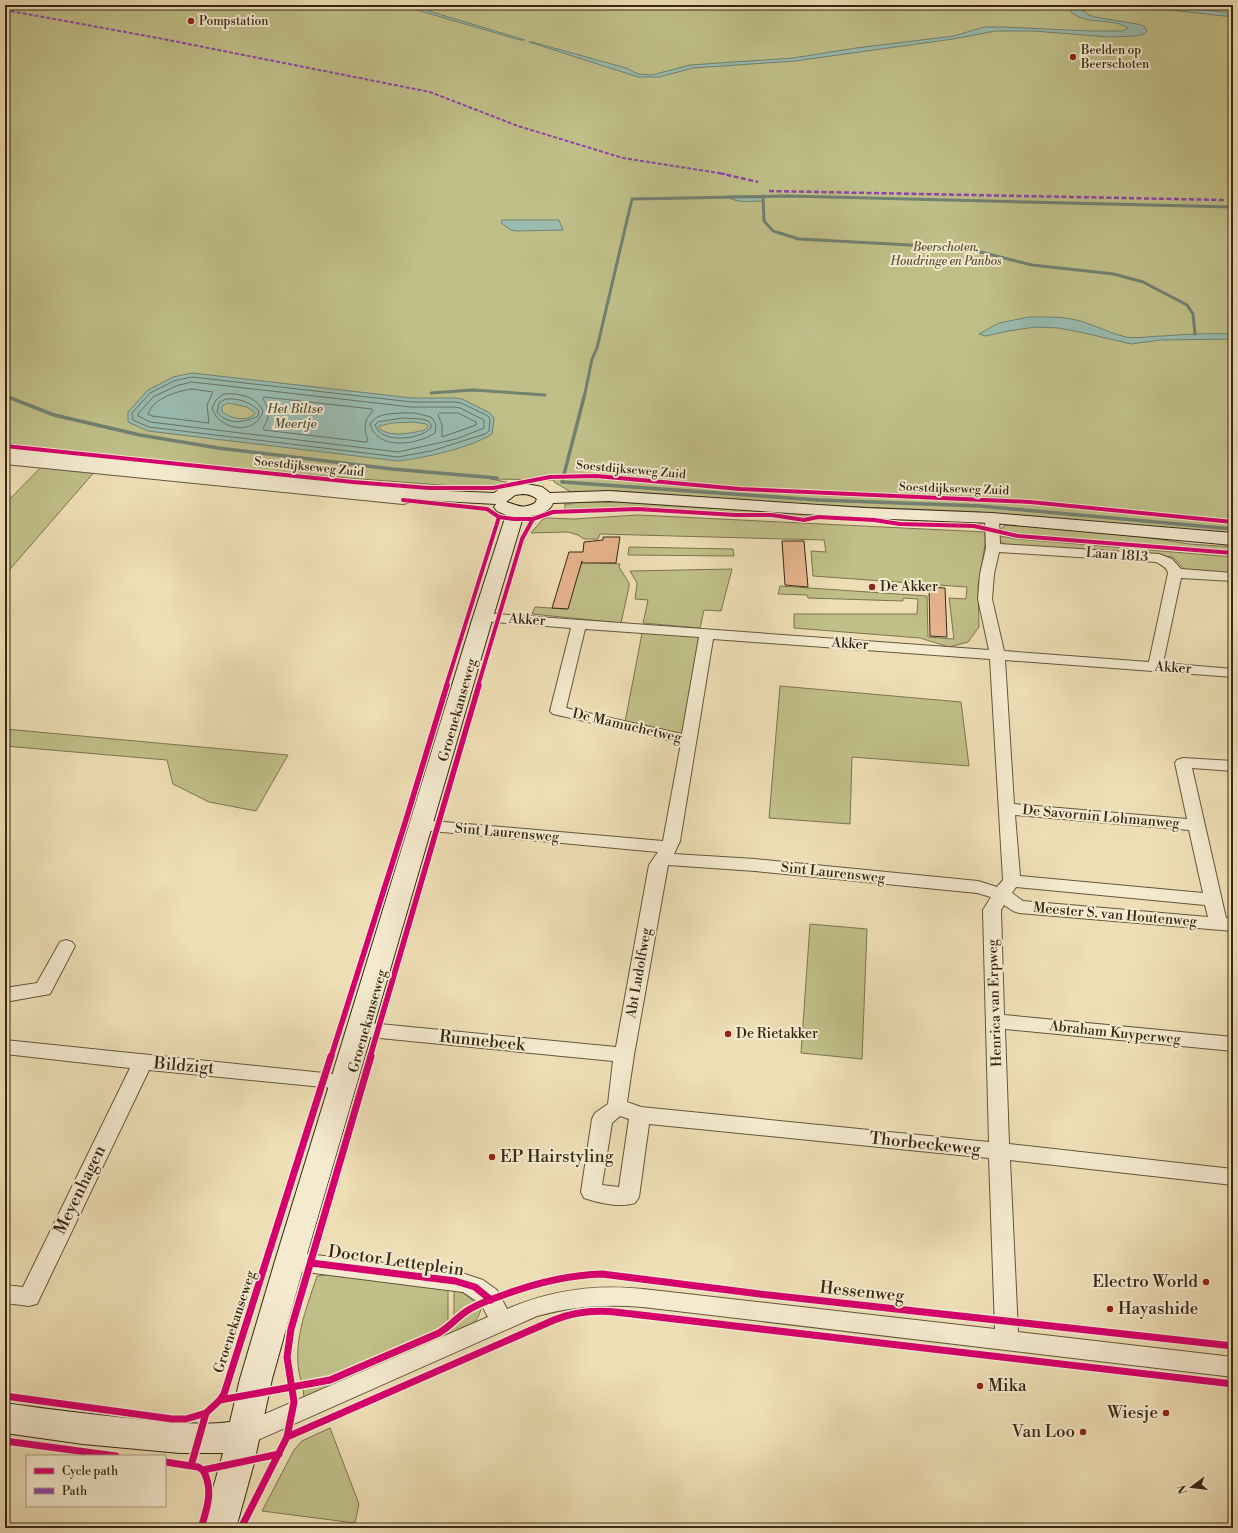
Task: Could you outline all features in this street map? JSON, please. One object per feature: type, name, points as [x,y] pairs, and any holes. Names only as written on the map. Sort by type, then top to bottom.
[{"type":"main road","name":"Soestdijkseweg Zuid","points":[[5,453],[423,495],[538,509],[546,503],[546,498],[609,496],[864,513],[992,518],[1233,539]]},
{"type":"main road","points":[[508,505],[505,493],[510,490],[530,485],[546,498]]},
{"type":"main road","name":"Groenekanseweg","points":[[219,1528],[256,1379],[290,1261],[483,617],[508,505]]},
{"type":"main road","points":[[5,1418],[84,1429],[180,1438],[218,1439],[243,1435]]},
{"type":"street","name":"Soestdijkseweg Zuid","points":[[5,460],[403,500],[423,495]]},
{"type":"street","points":[[992,518],[993,548],[987,574],[986,599],[997,655],[1006,809],[1006,888]]},
{"type":"street","name":"Laan 1813","points":[[993,548],[1158,558],[1167,562],[1174,568],[1175,573]]},
{"type":"street","points":[[1155,667],[1175,573],[1233,578]]},
{"type":"street","name":"Akker","points":[[483,617],[1233,673]]},
{"type":"street","name":"De Mamuchetweg","points":[[579,624],[558,711],[689,740]]},
{"type":"street","name":"Abt Ludolfweg","points":[[618,1107],[617,1101],[624,1055],[658,866],[672,841],[707,634]]},
{"type":"street","name":"De Savornin Lohmanweg","points":[[1225,925],[1212,900],[1183,763],[1233,766]]},
{"type":"street","name":"De Savornin Lohmanweg","points":[[1006,809],[1196,825]]},
{"type":"street","name":"Sint Laurensweg","points":[[421,824],[755,865],[978,887],[1006,888]]},
{"type":"street","name":"Meester S. van Houtenweg","points":[[1006,888],[1212,900]]},
{"type":"street","name":"Meester S. van Houtenweg","points":[[1006,888],[1019,907],[1225,925]]},
{"type":"street","name":"Henrica van Erpweg","points":[[1006,888],[992,910],[997,1021],[999,1152],[1007,1340]]},
{"type":"street","points":[[5,995],[43,989],[66,946]]},
{"type":"street","name":"Abraham Kuyperweg","points":[[997,1021],[1233,1044]]},
{"type":"street","name":"Runnebeek","points":[[359,1029],[624,1055]]},
{"type":"street","name":"Bildzigt","points":[[5,1047],[343,1082]]},
{"type":"street","name":"Meyenhagen","points":[[5,1294],[29,1297],[142,1062]]},
{"type":"street","points":[[618,1107],[602,1120],[590,1192],[628,1197],[640,1115]]},
{"type":"street","name":"Thorbeckeweg","points":[[618,1107],[640,1115],[1233,1177]]},
{"type":"street","name":"Doctor Letteplein","points":[[290,1261],[428,1277],[465,1283],[475,1287],[489,1297],[502,1322]]},
{"type":"street","name":"Hessenweg","points":[[502,1322],[533,1308],[563,1300],[600,1295],[628,1296],[1233,1368]]},
{"type":"street","points":[[243,1435],[502,1322]]},
{"type":"green space","name":"Beerschoten, Houdringe en Panbos","points":[[5,5],[1233,5],[1233,535],[977,512],[815,505],[616,491],[571,492],[554,482],[554,480],[491,479],[511,483],[480,488],[296,474],[18,446],[20,445],[5,443]]},
{"type":"green space","points":[[50,458],[102,463],[5,575],[5,504]]},
{"type":"green space","points":[[571,502],[619,502],[979,522],[983,527],[975,525],[927,522],[910,523],[881,519],[822,516],[806,518],[782,514],[744,514],[644,507],[565,510],[565,504],[571,504]]},
{"type":"green space","points":[[638,515],[985,532],[985,545],[978,586],[979,627],[968,642],[949,647],[920,638],[794,628],[794,614],[917,614],[918,599],[903,598],[903,601],[808,598],[807,595],[778,594],[780,586],[927,596],[928,637],[954,639],[949,598],[966,599],[967,587],[813,576],[811,551],[826,552],[824,540],[600,534],[598,539],[584,539],[578,535],[568,532],[531,533],[542,520],[546,518],[574,519]]},
{"type":"green space","points":[[1011,524],[1131,535],[1190,544],[1233,547],[1233,552],[1020,535],[998,531],[1006,525]]},
{"type":"green space","points":[[999,536],[1018,539],[1233,557],[1233,574],[1185,570],[1173,557],[1006,545],[999,540]]},
{"type":"green space","points":[[629,547],[733,549],[734,556],[628,555]]},
{"type":"green space","points":[[582,562],[620,564],[619,567],[629,583],[621,623],[532,614],[535,607],[566,609]]},
{"type":"green space","points":[[732,569],[721,611],[704,610],[700,628],[643,623],[648,600],[635,599],[637,583],[630,571]]},
{"type":"green space","points":[[642,633],[703,637],[685,735],[625,722]]},
{"type":"green space","points":[[780,686],[961,702],[969,766],[852,757],[850,824],[769,818]]},
{"type":"green space","points":[[5,729],[288,755],[256,811],[209,802],[173,784],[167,760],[5,746]]},
{"type":"green space","points":[[810,924],[867,929],[862,1059],[801,1053]]},
{"type":"green space","points":[[327,1275],[448,1289],[448,1326],[323,1379],[301,1381],[298,1368],[298,1354],[304,1315],[317,1276]]},
{"type":"green space","points":[[454,1290],[463,1293],[475,1302],[454,1321]]},
{"type":"green space","points":[[479,1308],[481,1309],[476,1321],[470,1326],[304,1398],[303,1387],[330,1383],[447,1332],[468,1313]]},
{"type":"green space","points":[[330,1428],[359,1504],[355,1523],[262,1511],[294,1450],[302,1441]]},
{"type":"water","points":[[404,5],[409,5],[525,40],[520,40]]},
{"type":"water","points":[[1071,5],[1083,5],[1081,9],[1089,15],[1137,24],[1144,26],[1147,31],[1144,34],[1135,36],[1110,37],[1033,31],[995,31],[953,39],[795,61],[693,68],[659,77],[638,77],[529,42],[626,68],[638,74],[652,75],[690,65],[793,58],[856,48],[954,36],[984,27],[1090,31],[1122,31],[1128,28],[1115,23],[1084,19],[1071,12]]},
{"type":"water","points":[[1125,5],[1158,5],[1233,13],[1233,17]]},
{"type":"water","points":[[726,196],[763,196],[764,201],[740,201],[730,199]]},
{"type":"water","points":[[502,220],[559,220],[563,230],[517,231],[511,230],[501,223]]},
{"type":"water","points":[[1029,317],[1058,317],[1072,319],[1131,338],[1189,334],[1233,334],[1233,339],[1160,340],[1131,344],[1059,328],[1036,327],[986,336],[979,334],[999,323]]},
{"type":"water","name":"Het Biltse Meertje","points":[[192,373],[412,398],[462,399],[490,413],[494,418],[492,434],[472,444],[446,452],[398,461],[148,431],[128,422],[128,412],[148,390],[173,377]],"holes":[[[228,403],[247,407],[255,413],[244,419],[234,418],[222,412],[222,406]],[[413,422],[426,424],[428,426],[425,430],[401,434],[389,433],[379,428],[379,426],[392,423]]]},
{"type":"building","points":[[603,537],[620,537],[616,563],[582,563],[582,561],[568,609],[552,608],[569,552],[583,552],[584,542],[603,540]]},
{"type":"building","points":[[782,541],[804,541],[808,587],[785,585]]},
{"type":"building","points":[[929,587],[945,588],[947,637],[930,636]]},
{"type":"waterway","points":[[584,398],[592,359],[597,348],[632,199],[763,196]]},
{"type":"waterway","points":[[763,196],[764,221],[773,231],[799,239],[965,248],[1032,265],[1114,274],[1143,282],[1187,305],[1193,314],[1195,334]]},
{"type":"waterway","points":[[763,196],[1233,207]]},
{"type":"waterway","points":[[431,393],[473,390],[545,395]]},
{"type":"waterway","points":[[5,396],[10,398]]},
{"type":"waterway","points":[[8,397],[54,415],[140,435],[218,448],[392,469],[497,478]]},
{"type":"waterway","points":[[584,397],[562,482],[818,500],[980,506],[1233,529]]},
{"type":"waterway","points":[[1230,434],[1233,446]]},
{"type":"marked path","points":[[5,10],[158,38],[430,92],[518,126],[623,158],[736,176],[758,182]]},
{"type":"marked path","points":[[769,191],[1225,200]]},
{"type":"cycle path","points":[[5,446],[353,482],[429,488],[493,488],[550,477],[596,476],[740,489],[1030,502],[1233,522]]},
{"type":"cycle path","points":[[403,500],[487,509],[499,517],[514,519],[533,519],[553,512],[637,509],[736,515],[772,515],[804,520],[818,517],[874,520],[900,524],[974,526],[1018,536],[1233,553]]},
{"type":"cycle path","points":[[220,1400],[224,1394],[405,823],[467,617],[499,517]]},
{"type":"cycle path","points":[[241,1528],[287,1437],[294,1402],[287,1357],[291,1329],[498,618],[522,539],[533,519]]},
{"type":"cycle path","points":[[311,1263],[455,1281],[475,1287],[491,1300]]},
{"type":"cycle path","points":[[5,1396],[172,1419],[186,1419],[206,1413],[220,1400],[330,1380],[439,1333],[464,1313],[479,1305],[545,1281],[588,1274],[602,1274],[760,1294],[1075,1327],[1233,1346]]},
{"type":"cycle path","points":[[287,1437],[554,1320],[576,1313],[591,1311],[615,1312],[1233,1384]]},
{"type":"cycle path","points":[[191,1466],[206,1413]]},
{"type":"cycle path","points":[[5,1441],[109,1455]]},
{"type":"cycle path","points":[[166,1462],[198,1467],[203,1470],[279,1454]]},
{"type":"cycle path","points":[[201,1528],[208,1506],[210,1491],[207,1477],[203,1470]]},
{"type":"place","name":"Pompstation","points":[[191,21]]},
{"type":"place","name":"Beelden op Beerschoten","points":[[1073,57]]},
{"type":"place","name":"De Akker","points":[[872,587]]},
{"type":"place","name":"De Rietakker","points":[[728,1034]]},
{"type":"place","name":"EP Hairstyling","points":[[492,1157]]},
{"type":"place","name":"Electro World","points":[[1206,1282]]},
{"type":"place","name":"Hayashide","points":[[1110,1309]]},
{"type":"place","name":"Mika","points":[[980,1386]]},
{"type":"place","name":"Wiesje","points":[[1166,1413]]},
{"type":"place","name":"Van Loo","points":[[1083,1432]]}]
